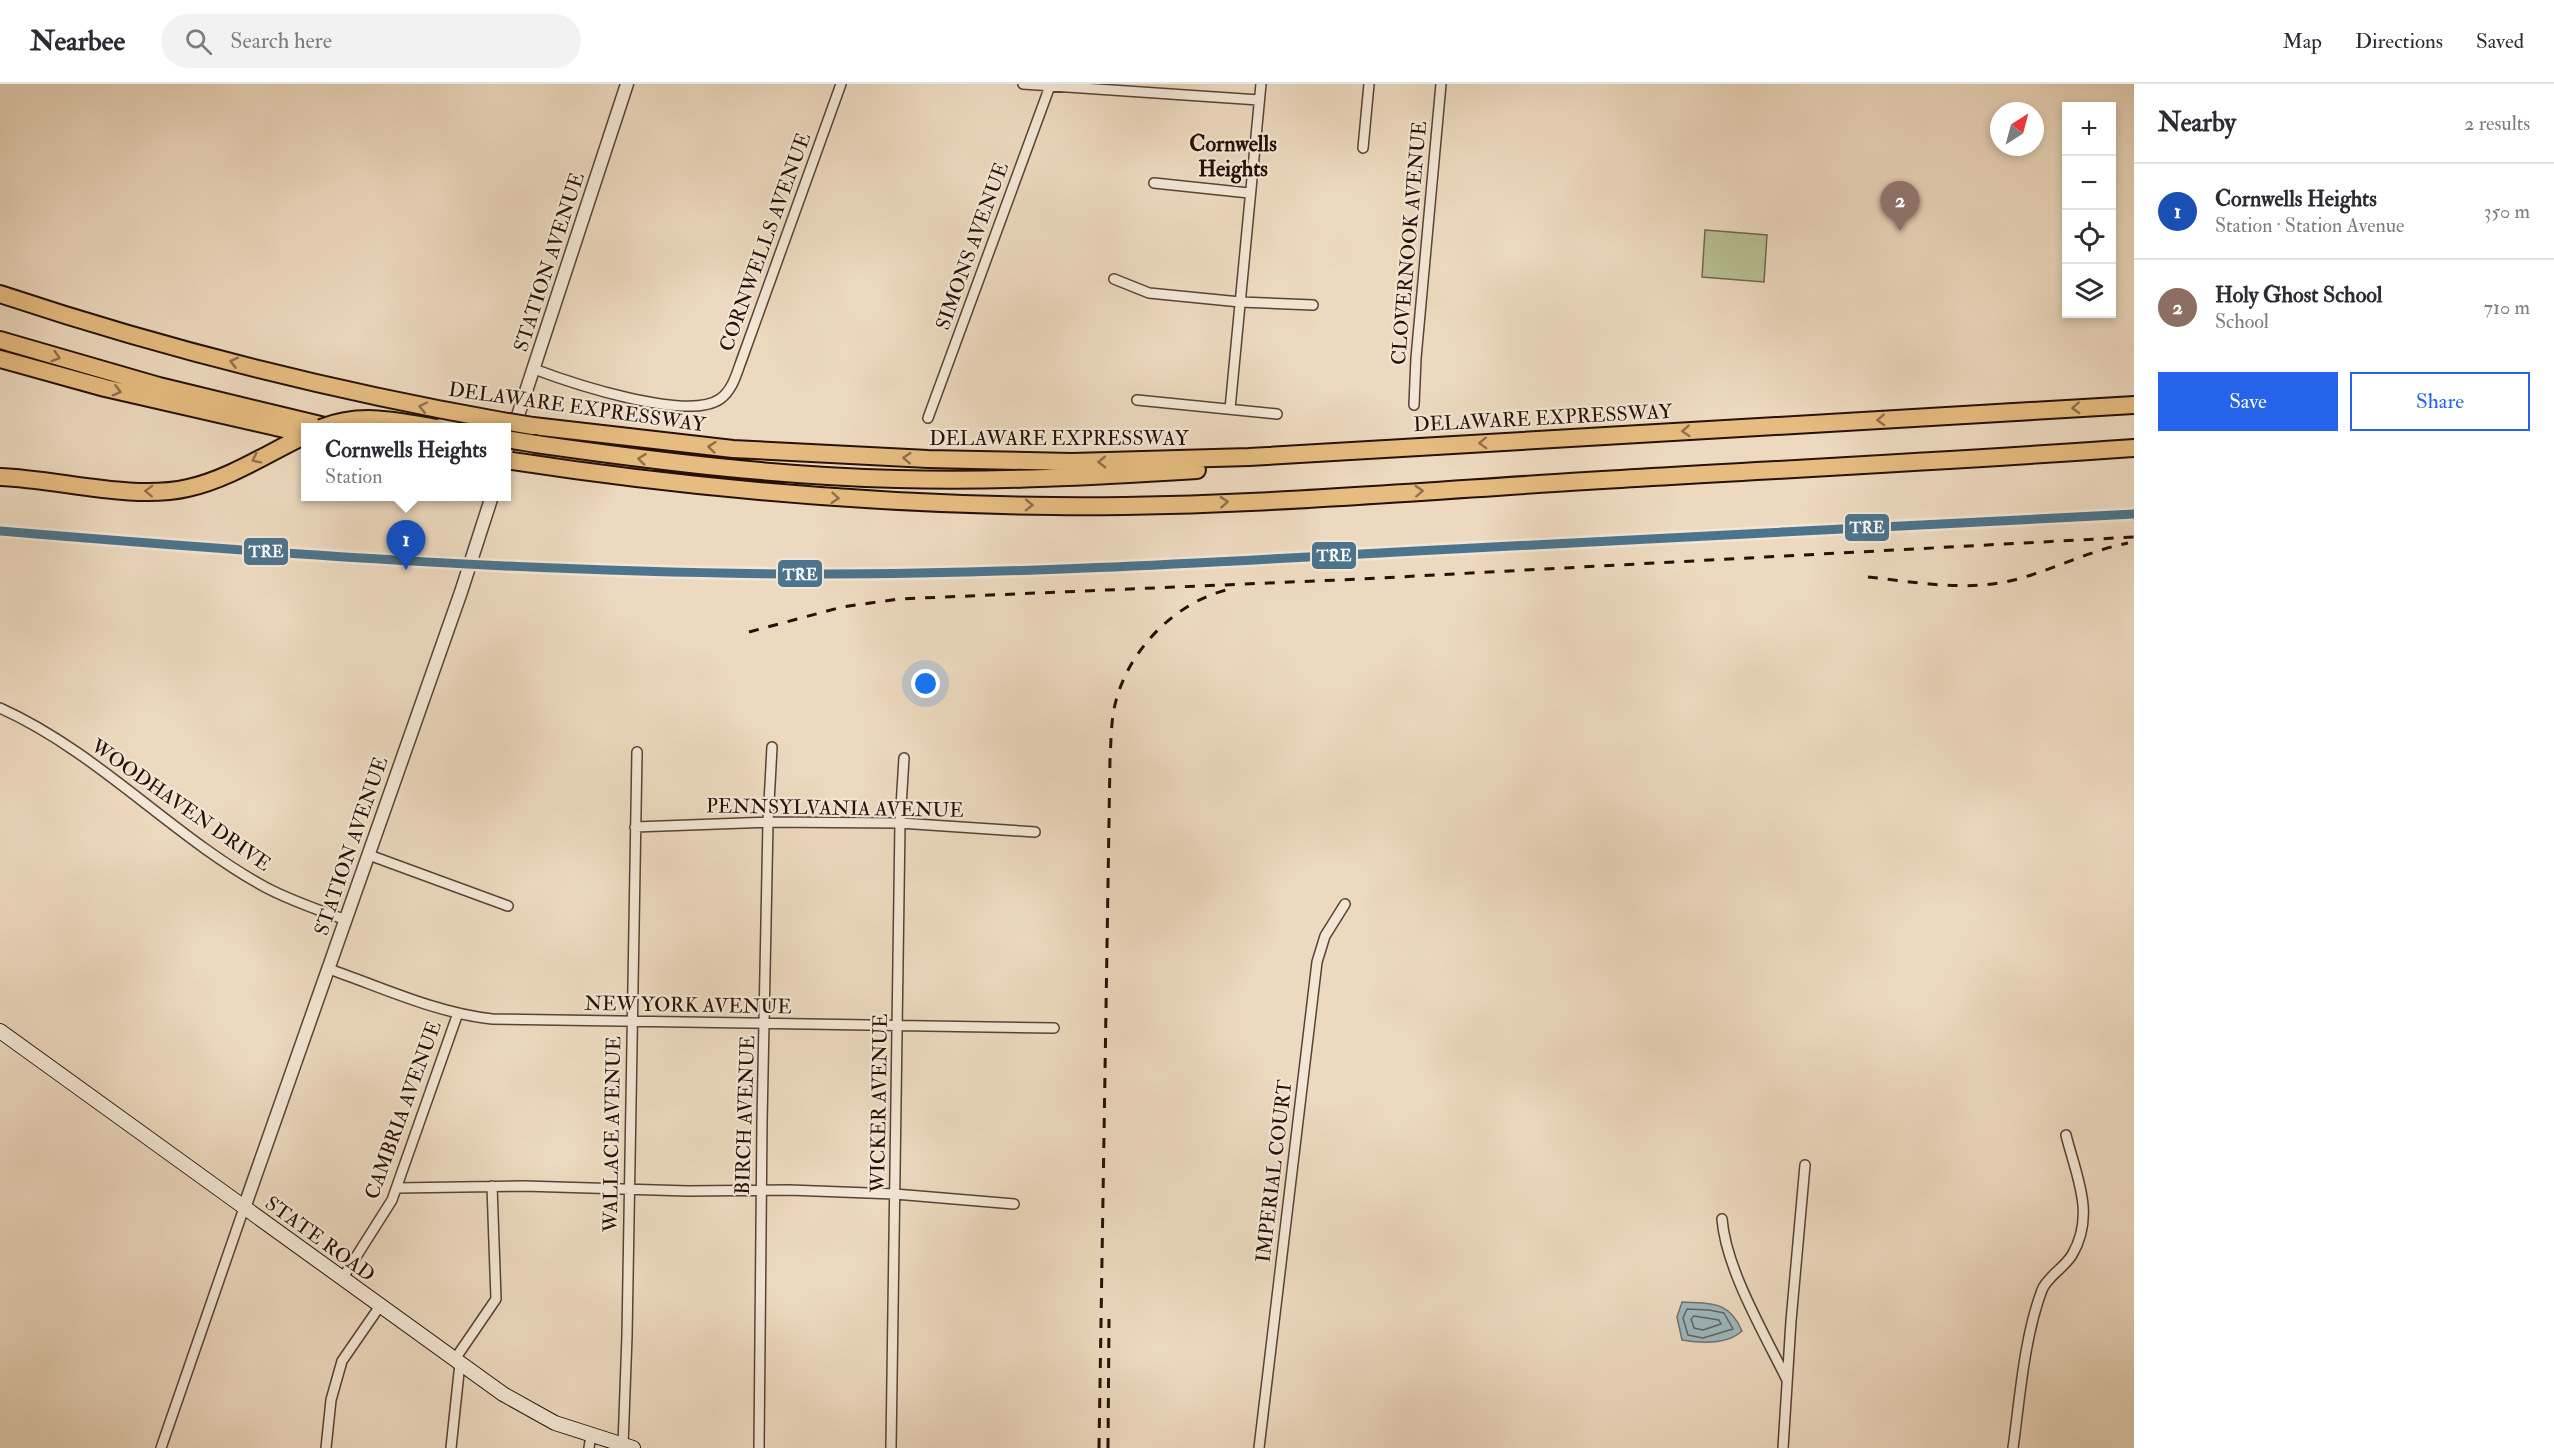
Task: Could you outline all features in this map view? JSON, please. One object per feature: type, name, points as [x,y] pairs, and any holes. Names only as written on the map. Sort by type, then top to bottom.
[{"type":"highway","name":"DELAWARE EXPRESSWAY","points":[[0,294],[179,348],[425,407],[533,426],[733,449],[995,461],[1146,461],[2134,405]]},
{"type":"highway","points":[[0,340],[159,386],[312,423]]},
{"type":"highway","points":[[0,359],[114,390],[301,433]]},
{"type":"highway","points":[[336,423],[364,418],[400,423]]},
{"type":"highway","points":[[0,477],[155,492],[178,490],[207,483],[301,436]]},
{"type":"highway","points":[[511,440],[745,470],[846,477],[948,480],[1063,478],[1364,460],[1433,445]]},
{"type":"highway","points":[[511,461],[722,488],[859,500],[1098,506],[1284,499],[2134,448]]},
{"type":"main road","name":"STATE ROAD","points":[[0,1030],[342,1279],[520,1405],[590,1441],[628,1446]]},
{"type":"street","name":"STATION AVENUE","points":[[511,440],[627,84]]},
{"type":"street","name":"CORNWELLS AVENUE","points":[[534,369],[575,383],[638,399],[692,407],[711,403],[726,394],[732,385],[842,84]]},
{"type":"street","points":[[1023,84],[1259,100]]},
{"type":"street","points":[[1230,409],[1261,84]]},
{"type":"street","points":[[1363,148],[1369,84]]},
{"type":"street","name":"CLOVERNOOK AVENUE","points":[[1414,405],[1416,358],[1441,84]]},
{"type":"street","name":"SIMONS AVENUE","points":[[928,418],[1050,86]]},
{"type":"street","points":[[1154,183],[1249,193]]},
{"type":"street","points":[[1114,279],[1149,293],[1240,302],[1313,305]]},
{"type":"street","points":[[1137,400],[1277,414]]},
{"type":"street","name":"STATION AVENUE","points":[[244,1208],[369,855],[490,501]]},
{"type":"street","name":"WOODHAVEN DRIVE","points":[[0,708],[60,740],[198,842],[264,887],[346,920]]},
{"type":"street","name":"BIRCH AVENUE","points":[[759,1448],[761,1190],[766,1023],[768,822],[772,747]]},
{"type":"street","name":"WALLACE AVENUE","points":[[628,1446],[627,1336],[637,752]]},
{"type":"street","name":"WICKER AVENUE","points":[[891,1448],[900,823],[904,758]]},
{"type":"street","name":"PENNSYLVANIA AVENUE","points":[[635,827],[768,822],[900,823],[1035,832]]},
{"type":"street","points":[[369,855],[508,906]]},
{"type":"street","name":"IMPERIAL COURT","points":[[1259,1448],[1317,962],[1325,936],[1345,904]]},
{"type":"street","name":"NEW YORK AVENUE","points":[[329,969],[458,1013],[492,1019],[1054,1028]]},
{"type":"street","name":"CAMBRIA AVENUE","points":[[342,1279],[375,1230],[397,1188],[458,1013]]},
{"type":"street","points":[[2013,1448],[2025,1362],[2043,1288],[2075,1250],[2082,1222],[2082,1191],[2066,1136]]},
{"type":"street","points":[[1783,1448],[1805,1165]]},
{"type":"street","points":[[397,1188],[492,1186],[761,1190],[895,1194],[1014,1204]]},
{"type":"street","points":[[451,1448],[458,1361],[496,1299],[492,1186]]},
{"type":"street","points":[[161,1448],[244,1208]]},
{"type":"street","points":[[1722,1219],[1726,1247],[1734,1269],[1787,1380]]},
{"type":"street","points":[[326,1448],[331,1400],[342,1361],[380,1306]]},
{"type":"green space","points":[[1705,230],[1767,235],[1764,282],[1702,277]]},
{"type":"water","points":[[1682,1302],[1710,1304],[1725,1309],[1737,1321],[1742,1331],[1736,1336],[1721,1341],[1682,1340],[1677,1317]]},
{"type":"railway","points":[[749,632],[842,607],[899,599],[1361,579],[2134,537]]},
{"type":"railway","points":[[1868,577],[1941,585],[1996,584],[2028,576],[2128,543]]},
{"type":"railway","points":[[1099,1448],[1110,759],[1113,715],[1120,689],[1129,669],[1154,634],[1187,607],[1226,590]]},
{"type":"railway","points":[[1108,1448],[1109,1319]]},
{"type":"transit line","name":"TRE","points":[[0,531],[412,561],[619,571],[825,574],[1047,570],[2134,514]]},
{"type":"place","name":"Holy Ghost School","points":[[1900,231]]},
{"type":"place","name":"Cornwells Heights","points":[[406,570]]},
{"type":"district","name":"Cornwells Heights","points":[[1233,156]]}]
